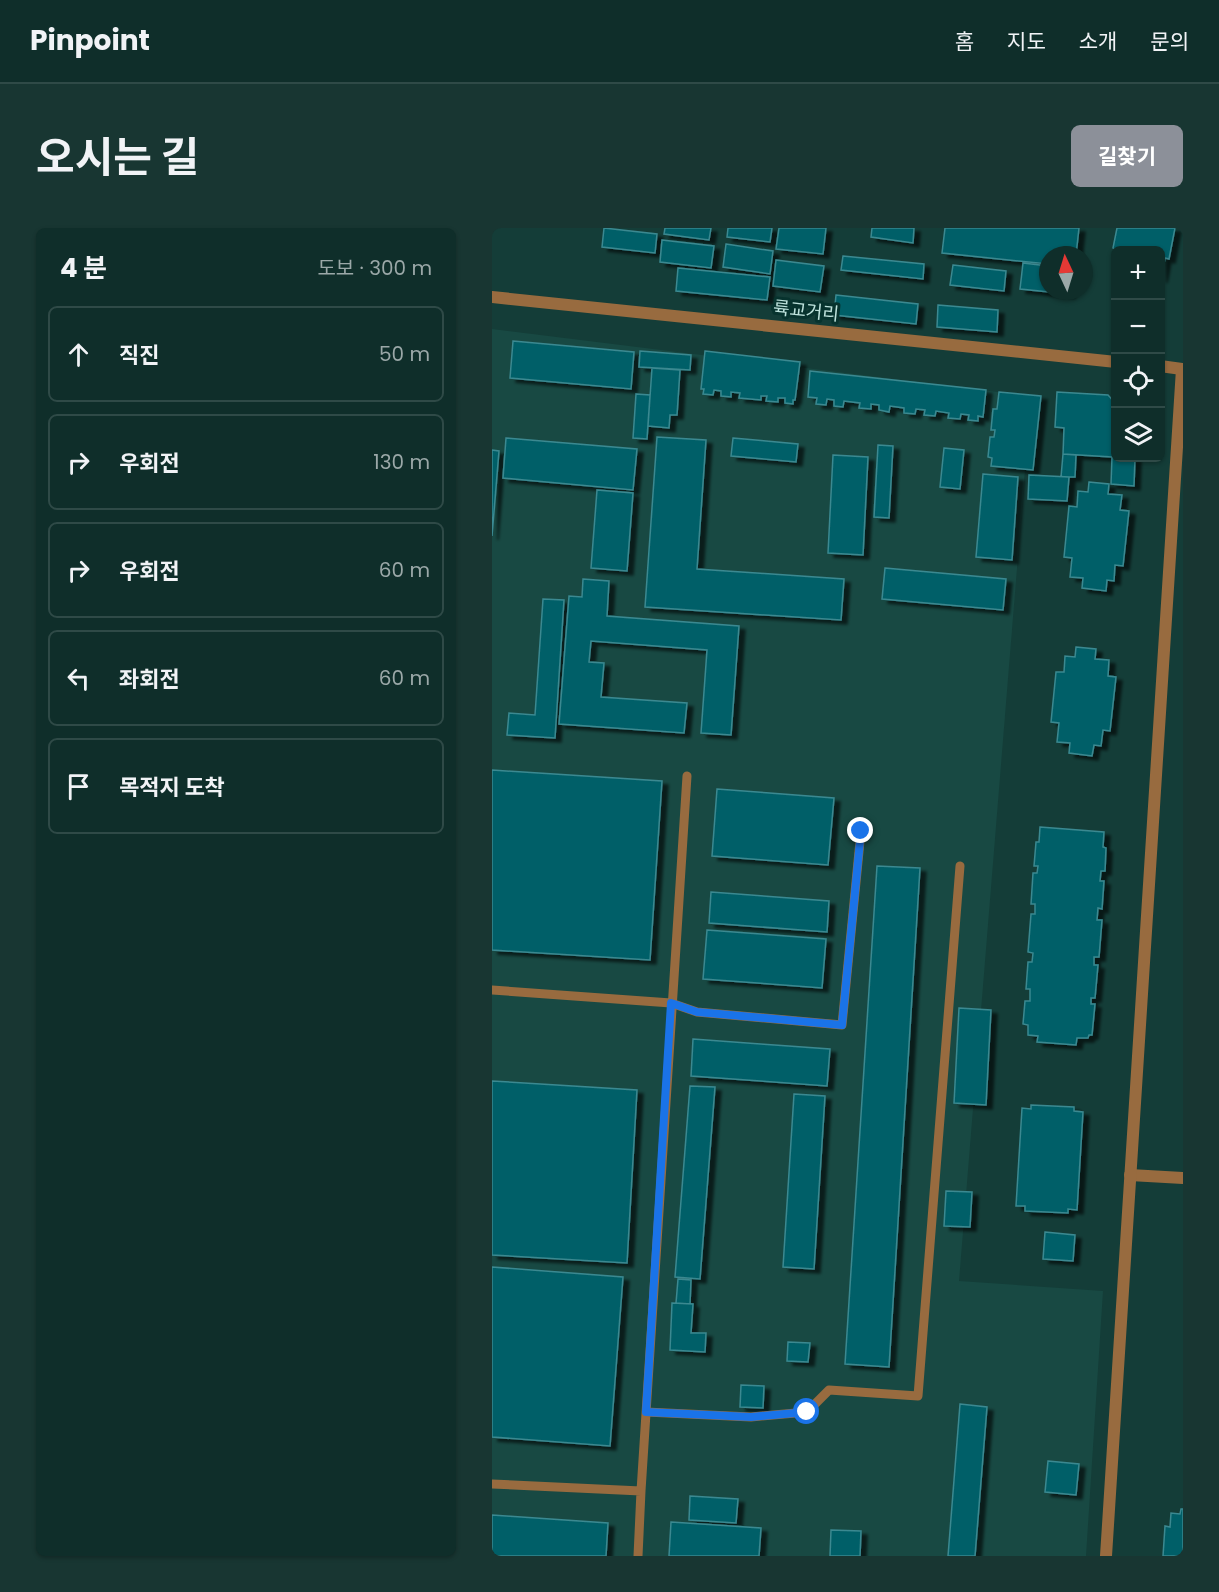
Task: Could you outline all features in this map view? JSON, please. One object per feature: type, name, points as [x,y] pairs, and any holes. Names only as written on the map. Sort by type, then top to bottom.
[{"type":"street","name":"륙교거리","points":[[492,297],[1111,361]]},
{"type":"street","points":[[1106,1556],[1182,369],[1165,367]]},
{"type":"street","points":[[1130,1175],[1183,1178]]},
{"type":"lane","points":[[638,1556],[687,776]]},
{"type":"lane","points":[[492,990],[671,1003],[697,1012],[842,1025],[861,831]]},
{"type":"lane","points":[[646,1412],[751,1417],[807,1412],[829,1390],[918,1396],[960,866]]},
{"type":"lane","points":[[492,1484],[641,1491]]},
{"type":"shaded area","points":[[492,329],[1031,396],[959,1281],[1103,1291],[1086,1556],[492,1556]]},
{"type":"building","points":[[604,228],[657,234],[655,253],[602,247]]},
{"type":"building","points":[[665,228],[711,228],[709,240],[664,234]]},
{"type":"building","points":[[728,228],[772,228],[770,242],[727,237]]},
{"type":"building","points":[[779,228],[826,228],[823,254],[776,249]]},
{"type":"building","points":[[872,228],[914,228],[913,243],[871,237]]},
{"type":"building","points":[[945,228],[1079,228],[1077,246],[1039,246],[1039,263],[942,253]]},
{"type":"building","points":[[1117,228],[1175,228],[1169,259],[1165,258],[1165,246],[1113,246]]},
{"type":"building","points":[[662,240],[714,246],[711,268],[660,262]]},
{"type":"building","points":[[726,244],[773,251],[770,274],[723,267]]},
{"type":"building","points":[[843,256],[924,264],[923,279],[841,270]]},
{"type":"building","points":[[776,260],[824,266],[820,292],[773,286]]},
{"type":"building","points":[[1023,263],[1039,265],[1039,291],[1020,289]]},
{"type":"building","points":[[953,265],[1006,271],[1004,291],[950,285]]},
{"type":"building","points":[[678,268],[770,277],[767,300],[676,291]]},
{"type":"building","points":[[836,295],[918,304],[916,324],[834,315]]},
{"type":"building","points":[[938,305],[998,310],[997,332],[937,327]]},
{"type":"building","points":[[513,341],[634,352],[631,389],[510,378]]},
{"type":"building","points":[[640,351],[691,355],[690,370],[639,367]]},
{"type":"building","points":[[705,351],[800,362],[793,404],[785,403],[785,398],[778,398],[778,402],[766,401],[767,396],[761,396],[761,400],[739,398],[740,393],[731,392],[731,397],[721,396],[721,391],[714,390],[713,395],[703,394],[704,389],[701,389]]},
{"type":"building","points":[[652,368],[680,370],[677,415],[670,415],[669,428],[648,426]]},
{"type":"building","points":[[810,371],[986,390],[983,417],[978,416],[978,421],[968,420],[969,415],[961,414],[960,419],[948,418],[949,413],[936,411],[935,416],[924,415],[925,410],[916,409],[915,414],[904,413],[904,408],[890,406],[889,412],[879,410],[879,405],[871,404],[871,409],[859,408],[860,403],[844,401],[843,407],[834,406],[834,400],[827,399],[826,405],[816,404],[817,398],[808,397]]},
{"type":"building","points":[[999,392],[1041,396],[1033,470],[991,466],[992,458],[988,457],[990,437],[994,437],[995,430],[991,430],[993,409],[997,409]]},
{"type":"building","points":[[1057,392],[1108,395],[1111,398],[1111,457],[1063,454],[1064,428],[1055,427]]},
{"type":"building","points":[[636,394],[650,395],[647,439],[633,438]]},
{"type":"building","points":[[657,437],[706,440],[697,569],[844,579],[841,620],[645,607]]},
{"type":"building","points":[[506,438],[637,449],[633,490],[503,478]]},
{"type":"building","points":[[733,438],[798,444],[796,462],[731,456]]},
{"type":"building","points":[[878,445],[893,446],[889,518],[874,517]]},
{"type":"building","points":[[944,448],[964,450],[960,489],[940,487]]},
{"type":"building","points":[[492,450],[499,451],[492,536]]},
{"type":"building","points":[[1063,454],[1076,455],[1075,477],[1061,477]]},
{"type":"building","points":[[833,455],[868,457],[863,555],[828,553]]},
{"type":"building","points":[[1112,462],[1135,462],[1134,486],[1111,484]]},
{"type":"building","points":[[983,474],[1018,477],[1012,560],[976,557]]},
{"type":"building","points":[[1029,475],[1069,477],[1067,501],[1028,499]]},
{"type":"building","points":[[1089,482],[1109,484],[1108,494],[1122,495],[1120,510],[1129,511],[1123,566],[1115,565],[1114,581],[1107,580],[1106,591],[1082,588],[1083,578],[1070,577],[1072,558],[1064,557],[1069,506],[1077,507],[1078,491],[1088,492]]},
{"type":"building","points":[[597,490],[633,493],[627,571],[591,568]]},
{"type":"building","points":[[885,568],[1006,579],[1003,610],[882,599]]},
{"type":"building","points":[[583,579],[609,581],[607,616],[739,626],[731,735],[701,733],[707,650],[591,641],[589,662],[604,663],[601,697],[687,703],[684,733],[559,724],[569,596],[582,597]]},
{"type":"building","points":[[543,599],[564,600],[555,738],[507,735],[509,713],[535,715]]},
{"type":"building","points":[[1076,647],[1096,649],[1095,659],[1109,660],[1108,676],[1116,677],[1110,731],[1103,730],[1101,746],[1094,745],[1092,756],[1069,753],[1070,743],[1057,742],[1059,723],[1051,722],[1056,672],[1064,672],[1065,656],[1075,657]]},
{"type":"building","points":[[492,770],[662,781],[650,960],[492,950]]},
{"type":"building","points":[[717,789],[834,798],[828,865],[712,856]]},
{"type":"building","points":[[1040,827],[1104,832],[1105,871],[1101,871],[1100,881],[1104,881],[1102,909],[1098,908],[1097,920],[1102,920],[1099,957],[1094,957],[1094,965],[1098,965],[1095,998],[1091,998],[1091,1004],[1095,1004],[1092,1035],[1088,1038],[1077,1038],[1076,1045],[1037,1042],[1038,1036],[1028,1035],[1028,1025],[1023,1024],[1025,1001],[1030,1001],[1030,989],[1026,989],[1028,962],[1032,962],[1033,953],[1028,952],[1031,914],[1035,914],[1035,904],[1031,904],[1033,873],[1037,873],[1038,866],[1034,866]]},
{"type":"building","points":[[877,866],[920,868],[889,1367],[845,1364]]},
{"type":"building","points":[[711,892],[829,901],[827,932],[709,923]]},
{"type":"building","points":[[707,930],[826,939],[822,988],[703,979]]},
{"type":"building","points":[[959,1008],[991,1010],[986,1105],[954,1103]]},
{"type":"building","points":[[693,1039],[830,1049],[827,1086],[691,1076]]},
{"type":"building","points":[[492,1081],[637,1090],[627,1263],[492,1255]]},
{"type":"building","points":[[690,1086],[715,1087],[700,1279],[675,1277]]},
{"type":"building","points":[[794,1094],[825,1096],[814,1269],[783,1267]]},
{"type":"building","points":[[1031,1105],[1074,1107],[1074,1111],[1083,1112],[1077,1210],[1068,1209],[1068,1213],[1025,1211],[1025,1206],[1016,1206],[1022,1108],[1031,1109]]},
{"type":"building","points":[[946,1191],[972,1192],[970,1227],[944,1226]]},
{"type":"building","points":[[1045,1232],[1075,1235],[1073,1261],[1043,1259]]},
{"type":"building","points":[[492,1267],[623,1277],[610,1446],[492,1437]]},
{"type":"building","points":[[678,1279],[691,1280],[690,1304],[676,1303]]},
{"type":"building","points":[[672,1303],[693,1304],[691,1333],[706,1333],[705,1352],[670,1350]]},
{"type":"building","points":[[788,1342],[810,1343],[808,1362],[787,1361]]},
{"type":"building","points":[[741,1385],[764,1386],[763,1408],[740,1407]]},
{"type":"building","points":[[960,1404],[987,1407],[975,1556],[948,1556]]},
{"type":"building","points":[[1048,1461],[1079,1464],[1076,1495],[1045,1492]]},
{"type":"building","points":[[690,1496],[738,1499],[736,1523],[689,1520]]},
{"type":"building","points":[[1183,1509],[1183,1556],[1163,1556],[1165,1526],[1170,1527],[1171,1513],[1180,1514]]},
{"type":"building","points":[[492,1515],[608,1523],[606,1556],[492,1556]]},
{"type":"building","points":[[671,1522],[761,1528],[759,1556],[669,1556]]},
{"type":"building","points":[[831,1530],[861,1531],[860,1556],[830,1556]]},
{"type":"route","points":[[807,1412],[751,1417],[646,1412],[671,1003],[697,1012],[842,1025],[861,831]]}]
